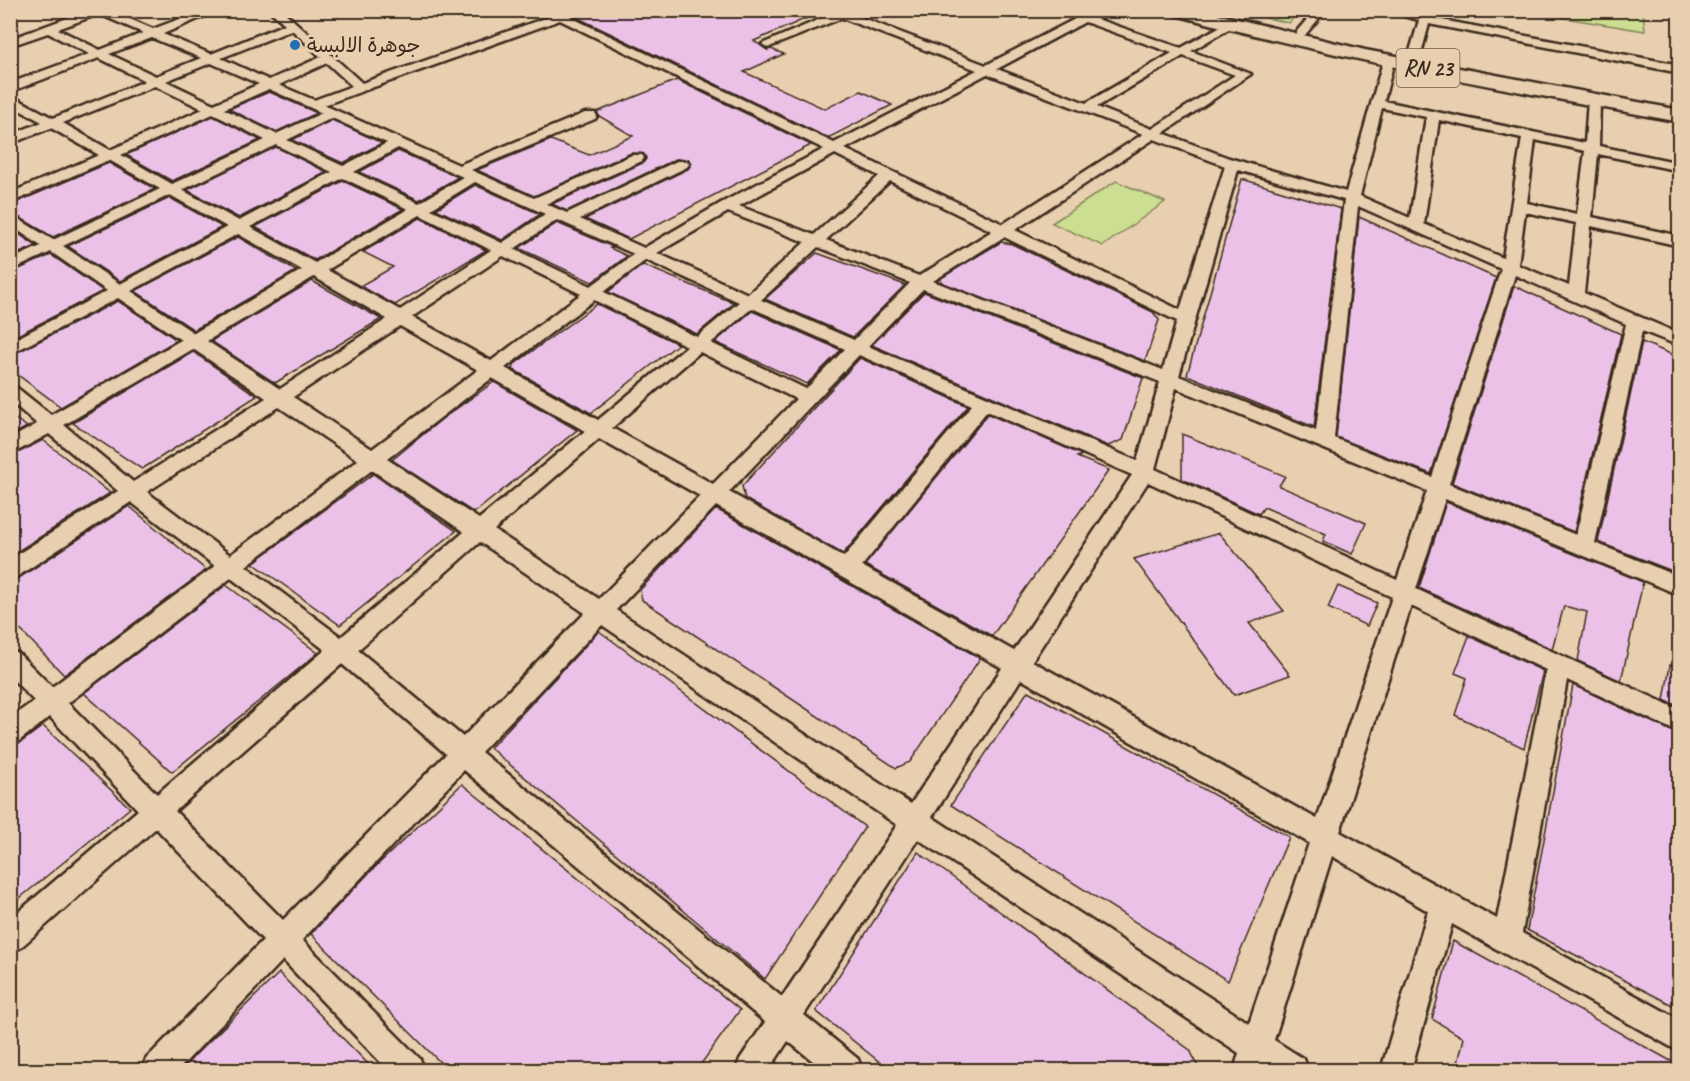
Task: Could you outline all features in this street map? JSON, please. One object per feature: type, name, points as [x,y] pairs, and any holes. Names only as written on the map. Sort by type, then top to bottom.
[{"type":"main road","name":"RN 23","points":[[1178,10],[1228,25],[1388,60],[1413,61],[1680,106]]},
{"type":"main road","name":"RN 23","points":[[1205,10],[1413,61],[1680,116]]},
{"type":"street","points":[[10,88],[214,10]]},
{"type":"street","points":[[274,10],[360,87]]},
{"type":"street","points":[[314,104],[554,13],[576,10]]},
{"type":"street","points":[[156,1071],[920,282],[1245,74],[1182,52],[1092,15],[1060,10]]},
{"type":"street","points":[[1301,33],[1321,10]]},
{"type":"street","points":[[1387,10],[1680,69]]},
{"type":"street","points":[[10,43],[100,11],[314,104],[750,301],[1144,472],[1680,722]]},
{"type":"street","points":[[768,44],[841,12],[985,71],[1233,164],[1352,198],[1680,341]]},
{"type":"street","points":[[554,13],[1186,319]]},
{"type":"street","points":[[10,733],[644,254],[831,149],[1092,15]]},
{"type":"street","points":[[1413,61],[1425,16]]},
{"type":"street","points":[[10,140],[293,25]]},
{"type":"street","points":[[1085,109],[1228,25]]},
{"type":"street","points":[[48,29],[809,398]]},
{"type":"street","points":[[10,199],[329,58]]},
{"type":"street","points":[[1324,441],[1352,198],[1388,60]]},
{"type":"street","points":[[10,99],[599,429],[1017,667],[1326,837],[1680,1037]]},
{"type":"street","points":[[1575,296],[1592,148],[1594,100]]},
{"type":"street","points":[[1377,103],[1680,166]]},
{"type":"street","points":[[10,266],[332,113]]},
{"type":"street","points":[[1416,226],[1433,115]]},
{"type":"street","points":[[10,448],[418,209],[466,174],[590,116]]},
{"type":"street","points":[[1249,1071],[1510,267],[1529,135]]},
{"type":"street","points":[[10,349],[399,142]]},
{"type":"street","points":[[533,204],[637,158]]},
{"type":"street","points":[[10,570],[279,398],[502,250],[562,217],[682,164]]},
{"type":"street","points":[[750,1071],[916,822],[1144,472],[1186,319],[1233,164]]},
{"type":"street","points":[[10,938],[478,531],[750,301],[887,176]]},
{"type":"street","points":[[726,206],[1170,379],[1680,586]]},
{"type":"street","points":[[1519,206],[1680,241]]},
{"type":"street","points":[[10,218],[1293,1071]]},
{"type":"street","points":[[1584,547],[1635,322]]},
{"type":"street","points":[[10,391],[132,492],[342,650],[847,1071]]},
{"type":"street","points":[[846,570],[984,403]]},
{"type":"street","points":[[10,660],[409,1071]]},
{"type":"street","points":[[1507,939],[1558,666]]},
{"type":"street","points":[[1396,1071],[1444,904]]},
{"type":"green space","points":[[1299,10],[1289,23],[1235,11]]},
{"type":"green space","points":[[1522,11],[1643,11],[1645,31]]},
{"type":"green space","points":[[1116,181],[1165,202],[1103,246],[1052,223]]},
{"type":"building","points":[[571,10],[825,10],[754,41],[767,50],[771,49],[784,54],[744,72],[825,109],[861,91],[892,105],[828,138],[574,16]]},
{"type":"building","points":[[677,80],[811,145],[629,239],[585,219],[688,169],[691,165],[689,160],[676,159],[567,211],[552,204],[643,163],[646,159],[644,154],[631,153],[534,196],[477,170],[551,140],[589,155],[633,136],[599,116],[597,112]]},
{"type":"building","points":[[269,92],[317,113],[276,132],[229,109]]},
{"type":"building","points":[[213,116],[260,140],[172,181],[126,155]]},
{"type":"building","points":[[332,120],[382,143],[343,163],[292,140]]},
{"type":"building","points":[[276,147],[327,172],[239,218],[187,190]]},
{"type":"building","points":[[398,151],[458,177],[419,200],[359,172]]},
{"type":"building","points":[[109,163],[155,189],[53,237],[10,212],[10,205]]},
{"type":"building","points":[[1242,179],[1341,209],[1314,427],[1187,375]]},
{"type":"building","points":[[343,181],[403,209],[315,260],[255,227]]},
{"type":"building","points":[[475,185],[540,214],[502,240],[436,209]]},
{"type":"building","points":[[170,198],[222,227],[120,281],[68,246]]},
{"type":"building","points":[[1359,217],[1496,278],[1431,474],[1336,437]]},
{"type":"building","points":[[420,218],[486,250],[395,305],[360,286],[393,267],[363,252]]},
{"type":"building","points":[[557,223],[613,247],[610,248],[627,256],[592,282],[519,248]]},
{"type":"building","points":[[10,228],[36,246],[10,257]]},
{"type":"building","points":[[238,237],[296,271],[194,330],[135,291]]},
{"type":"building","points":[[1001,242],[1012,244],[1153,312],[1159,320],[1145,361],[941,282],[941,278]]},
{"type":"building","points":[[817,253],[905,285],[853,337],[765,299]]},
{"type":"building","points":[[51,255],[103,291],[10,339],[10,273]]},
{"type":"building","points":[[643,265],[734,303],[697,334],[608,292]]},
{"type":"building","points":[[312,281],[381,319],[275,383],[211,341]]},
{"type":"building","points":[[1514,286],[1621,334],[1574,532],[1452,483]]},
{"type":"building","points":[[924,292],[1143,378],[1123,440],[1108,446],[872,345]]},
{"type":"building","points":[[118,301],[177,340],[61,407],[10,369],[10,356]]},
{"type":"building","points":[[597,304],[678,344],[591,413],[512,369],[514,367],[512,366]]},
{"type":"building","points":[[752,311],[841,350],[807,384],[715,342]]},
{"type":"building","points":[[1642,342],[1680,358],[1680,574],[1598,542]]},
{"type":"building","points":[[193,352],[257,396],[142,469],[73,423]]},
{"type":"building","points":[[860,358],[968,406],[843,554],[745,499],[742,486]]},
{"type":"building","points":[[494,382],[577,430],[474,513],[392,460],[442,419]]},
{"type":"building","points":[[988,414],[1082,455],[1077,457],[1109,470],[992,636],[865,565]]},
{"type":"building","points":[[10,415],[27,427],[10,436]]},
{"type":"building","points":[[1182,434],[1285,476],[1279,486],[1366,523],[1352,554],[1323,541],[1326,534],[1264,507],[1259,514],[1182,479]]},
{"type":"building","points":[[43,440],[110,493],[10,556],[10,457]]},
{"type":"building","points":[[373,474],[456,531],[340,625],[253,563]]},
{"type":"building","points":[[1446,502],[1643,582],[1621,681],[1578,661],[1587,612],[1564,606],[1552,649],[1419,588]]},
{"type":"building","points":[[129,506],[206,570],[64,675],[10,619],[10,580],[19,578]]},
{"type":"building","points":[[716,509],[978,657],[979,660],[910,762],[896,768],[642,600],[640,590]]},
{"type":"building","points":[[1219,533],[1284,611],[1249,623],[1290,675],[1234,695],[1134,559]]},
{"type":"building","points":[[226,585],[318,653],[172,772],[84,693]]},
{"type":"building","points":[[1338,586],[1377,603],[1367,626],[1328,608]]},
{"type":"building","points":[[599,631],[865,827],[765,979],[490,748]]},
{"type":"building","points":[[1469,636],[1543,671],[1524,748],[1455,715],[1467,678],[1455,673]]},
{"type":"building","points":[[1670,665],[1680,666],[1680,707],[1664,700]]},
{"type":"building","points":[[1573,685],[1680,735],[1680,1009],[1527,930]]},
{"type":"building","points":[[1028,691],[1289,837],[1228,981],[951,805]]},
{"type":"building","points":[[43,726],[130,808],[10,906],[10,746],[20,743]]},
{"type":"building","points":[[462,784],[740,1010],[696,1071],[449,1071],[311,934],[368,874]]},
{"type":"building","points":[[918,852],[1190,1050],[1200,1071],[891,1071],[816,1011]]},
{"type":"building","points":[[1453,941],[1680,1066],[1680,1071],[1456,1071],[1464,1038],[1432,1019]]},
{"type":"building","points":[[279,973],[375,1071],[181,1071],[195,1055]]},
{"type":"place","name":"جوهرة الالبسة","points":[[295,45]]}]
